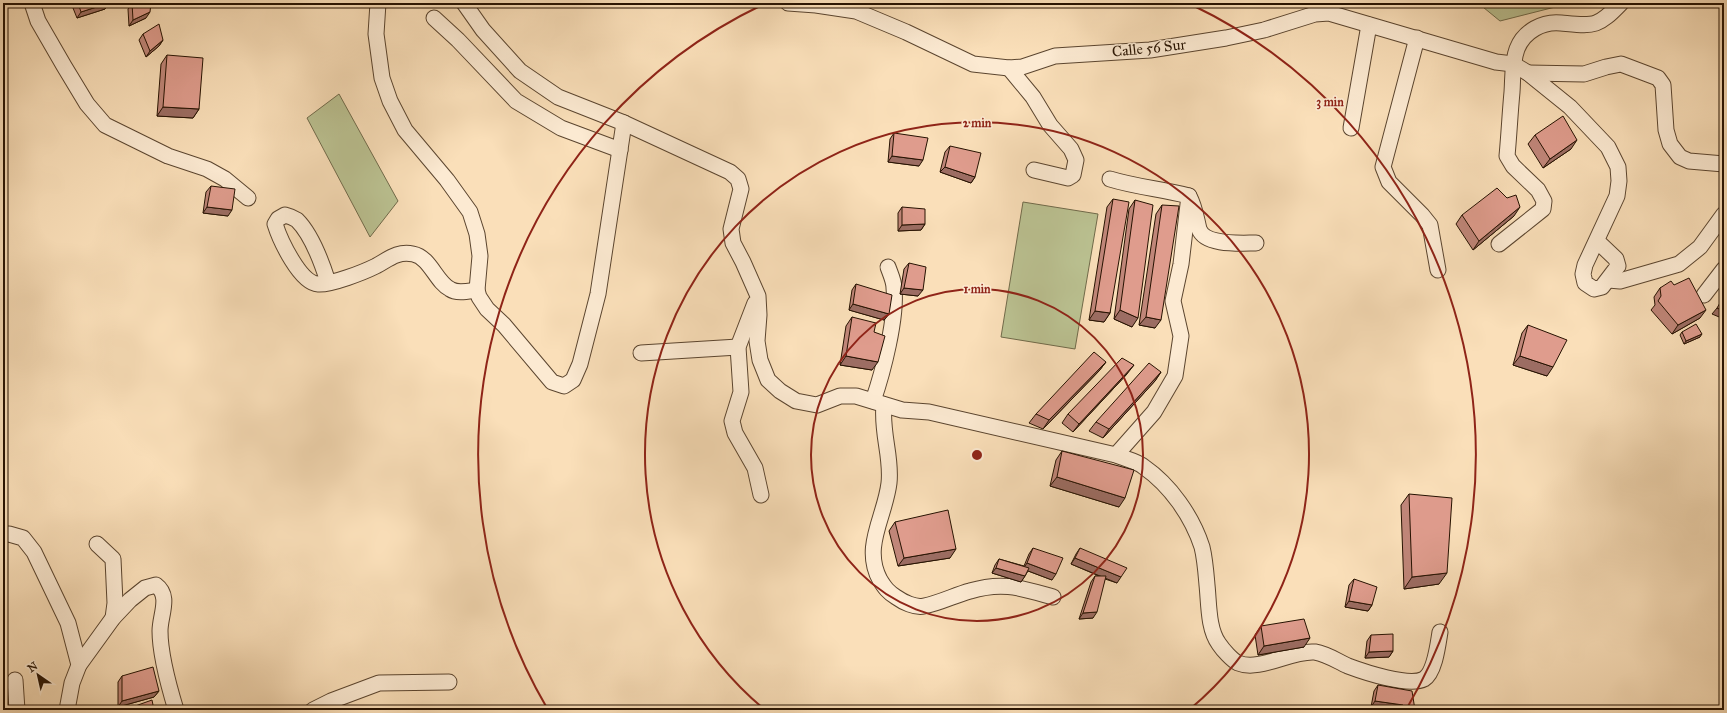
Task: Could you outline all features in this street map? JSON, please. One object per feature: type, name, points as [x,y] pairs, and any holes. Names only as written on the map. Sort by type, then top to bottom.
[{"type":"street","points":[[32,3],[38,21],[64,66],[87,104],[105,125],[168,156],[207,169],[225,179],[248,198]]},
{"type":"street","points":[[378,3],[377,42],[382,78],[390,101],[405,130],[447,180],[470,212],[477,234],[480,256],[477,290],[479,297],[487,309],[504,325],[552,382],[564,386],[573,380],[580,364],[598,294],[624,123]]},
{"type":"street","points":[[464,3],[484,30],[520,71],[558,97],[624,123],[730,172],[738,180],[740,189],[731,229],[733,243],[758,296],[759,315],[757,340],[760,360],[768,380],[796,401],[817,404],[840,396],[856,396],[902,410],[930,412],[1116,455],[1143,466],[1163,483],[1180,503],[1202,547],[1213,630],[1218,643],[1236,663],[1247,666],[1298,653],[1314,652],[1330,656],[1349,666],[1401,682],[1415,682],[1425,678],[1432,670],[1440,632]]},
{"type":"street","name":"Calle 56 Sur","points":[[788,3],[816,4],[856,11],[906,32],[974,64],[1009,68],[1022,67],[1055,56],[1150,50],[1226,38],[1264,30],[1315,14],[1329,13],[1496,62],[1514,64]]},
{"type":"street","points":[[1499,244],[1543,209],[1544,201],[1538,190],[1513,166],[1507,156],[1514,64],[1517,48],[1528,33],[1542,24],[1560,23],[1582,26],[1598,23],[1621,3]]},
{"type":"street","points":[[434,18],[458,40],[516,100],[561,128],[620,150]]},
{"type":"street","points":[[1351,128],[1369,25]]},
{"type":"street","points":[[1417,38],[1383,167],[1389,182],[1430,225],[1438,270]]},
{"type":"street","points":[[1514,64],[1528,73],[1570,107],[1608,147],[1618,166],[1619,181],[1617,196],[1591,251],[1583,274],[1585,283],[1594,289],[1602,287],[1609,280],[1618,266],[1616,259],[1597,241]]},
{"type":"street","points":[[1528,73],[1584,74],[1621,64],[1658,78],[1663,85],[1666,130],[1670,144],[1680,157],[1689,162],[1724,164]]},
{"type":"street","points":[[1009,68],[1033,97],[1050,125],[1071,149],[1076,160],[1073,174],[1068,178],[1034,170]]},
{"type":"street","points":[[1110,179],[1126,184],[1171,191],[1188,196],[1193,204],[1200,230],[1204,237],[1211,241],[1240,244],[1256,243]]},
{"type":"street","points":[[1116,455],[1154,412],[1175,376],[1181,336],[1173,301],[1181,264],[1188,196]]},
{"type":"street","points":[[1609,280],[1620,281],[1679,264],[1700,247],[1724,214]]},
{"type":"street","points":[[328,282],[344,279],[369,269],[398,253],[414,254],[425,261],[450,290],[461,292],[477,290]]},
{"type":"street","points":[[888,267],[894,287],[893,317],[879,384],[879,403],[889,460],[889,484],[872,549],[876,572],[887,592],[903,602],[922,607],[969,591],[993,585],[1018,587],[1053,597]]},
{"type":"street","points":[[1704,295],[1724,269]]},
{"type":"street","points":[[758,296],[738,347],[741,392],[732,421],[735,433],[755,468],[761,495]]},
{"type":"street","points":[[641,353],[738,347]]},
{"type":"street","points":[[3,534],[9,534],[22,538],[34,552],[44,570],[68,623],[79,666]]},
{"type":"street","points":[[97,544],[113,559],[115,603],[113,618]]},
{"type":"street","points":[[67,710],[72,683],[79,666],[113,618],[138,592],[156,585],[162,589],[165,596],[160,630],[161,647],[176,710]]},
{"type":"street","points":[[15,680],[17,710]]},
{"type":"street","points":[[313,710],[379,683],[450,682]]},
{"type":"green space","points":[[1478,3],[1571,3],[1500,21]]},
{"type":"green space","points":[[339,94],[398,201],[370,237],[307,118]]},
{"type":"green space","points":[[1023,202],[1098,214],[1075,349],[1001,337]]},
{"type":"building","points":[[78,3],[109,3],[81,12]]},
{"type":"building","points":[[132,3],[151,3],[150,12],[133,20]]},
{"type":"building","points":[[159,24],[163,40],[150,51],[143,34]]},
{"type":"building","points":[[167,55],[203,58],[199,109],[163,107]]},
{"type":"building","points":[[1563,116],[1577,140],[1550,159],[1535,135]]},
{"type":"building","points":[[894,133],[928,138],[923,160],[892,156]]},
{"type":"building","points":[[950,146],[981,153],[975,177],[945,167]]},
{"type":"building","points":[[211,186],[235,189],[232,210],[207,207]]},
{"type":"building","points":[[1497,188],[1507,198],[1516,195],[1520,207],[1479,241],[1462,215]]},
{"type":"building","points":[[1113,199],[1129,202],[1110,313],[1095,311]]},
{"type":"building","points":[[1135,200],[1153,205],[1138,318],[1120,310]]},
{"type":"building","points":[[1162,205],[1179,206],[1161,320],[1146,317]]},
{"type":"building","points":[[902,207],[925,209],[925,224],[902,225]]},
{"type":"building","points":[[909,263],[926,267],[923,290],[904,288]]},
{"type":"building","points":[[1689,278],[1706,310],[1678,325],[1658,301],[1661,296],[1660,288],[1671,281],[1674,285]]},
{"type":"building","points":[[856,284],[892,295],[889,314],[853,304]]},
{"type":"building","points":[[1724,296],[1724,311],[1717,308]]},
{"type":"building","points":[[852,317],[876,323],[874,332],[885,336],[878,362],[846,356]]},
{"type":"building","points":[[1696,324],[1702,334],[1686,341],[1682,332]]},
{"type":"building","points":[[1528,325],[1567,340],[1553,367],[1520,356]]},
{"type":"building","points":[[1094,352],[1106,362],[1049,420],[1036,414]]},
{"type":"building","points":[[1122,358],[1134,365],[1079,424],[1068,414]]},
{"type":"building","points":[[1149,363],[1161,372],[1109,429],[1096,422]]},
{"type":"building","points":[[1062,451],[1134,470],[1125,498],[1057,477]]},
{"type":"building","points":[[1409,494],[1452,498],[1447,573],[1412,577]]},
{"type":"building","points":[[948,510],[956,549],[904,558],[895,522]]},
{"type":"building","points":[[1033,548],[1063,558],[1056,574],[1027,563]]},
{"type":"building","points":[[1080,548],[1127,568],[1121,577],[1075,558]]},
{"type":"building","points":[[999,559],[1029,568],[1025,576],[996,568]]},
{"type":"building","points":[[1095,576],[1106,576],[1097,612],[1083,613]]},
{"type":"building","points":[[1354,579],[1377,587],[1372,605],[1349,601]]},
{"type":"building","points":[[1304,619],[1310,638],[1264,646],[1261,626]]},
{"type":"building","points":[[1393,634],[1393,651],[1369,652],[1371,635]]},
{"type":"building","points":[[153,667],[159,691],[122,701],[122,676]]},
{"type":"building","points":[[1378,685],[1412,691],[1415,710],[1404,710],[1403,705],[1375,701]]},
{"type":"building","points":[[152,700],[154,710],[124,710]]}]
